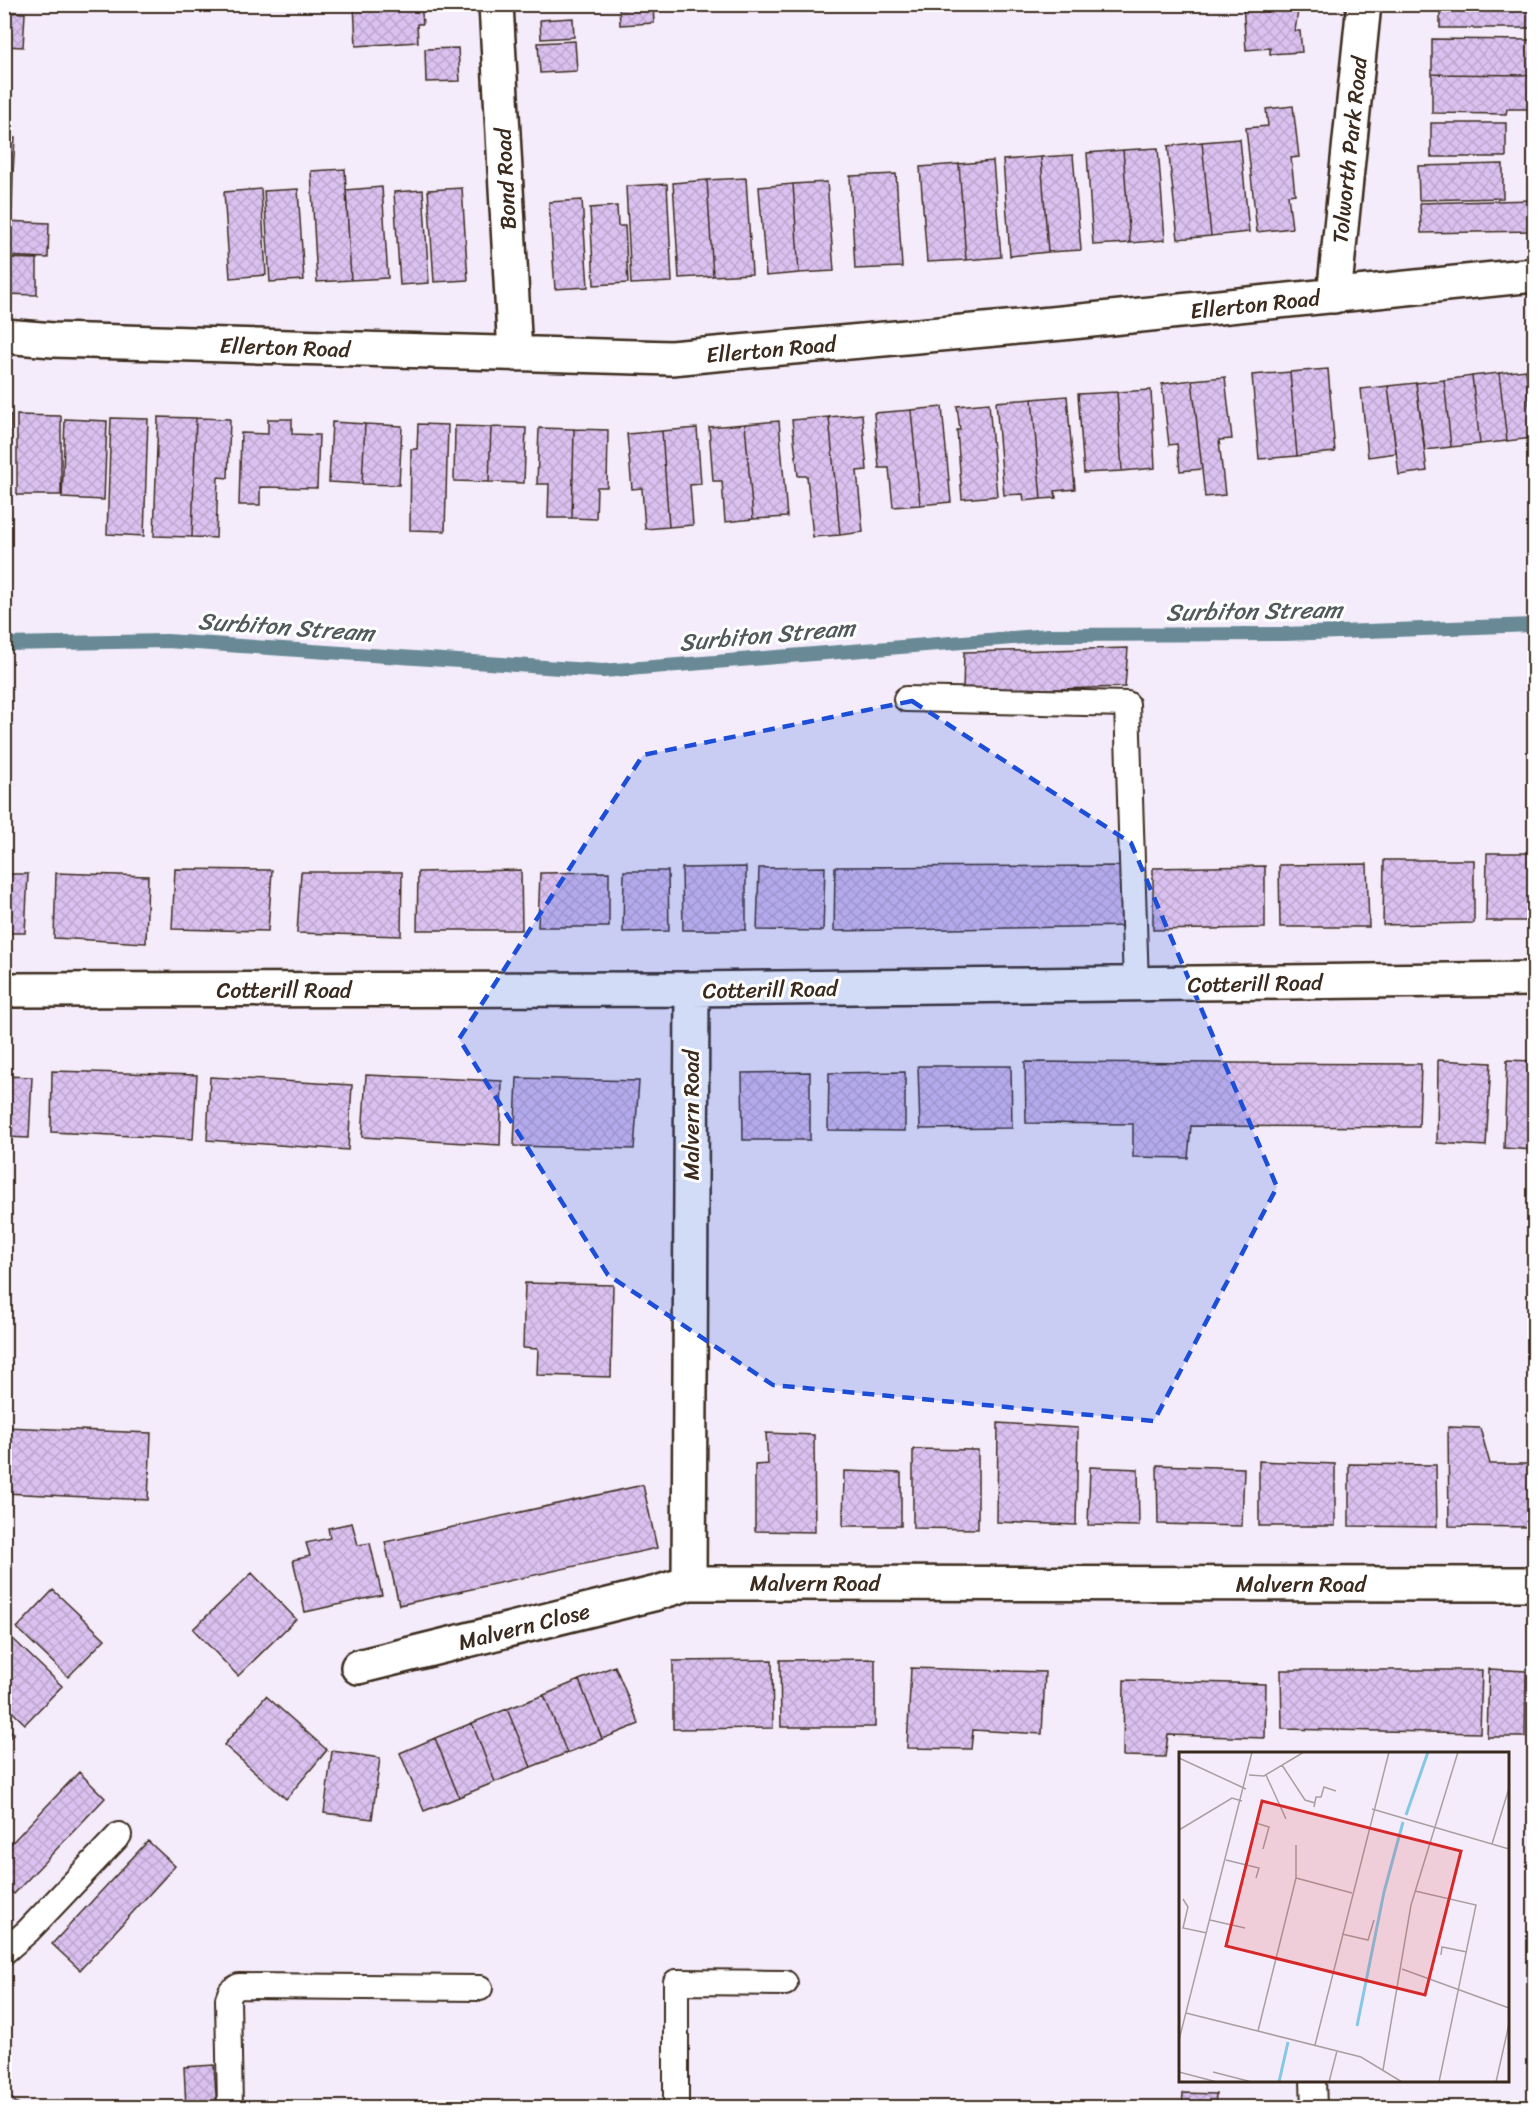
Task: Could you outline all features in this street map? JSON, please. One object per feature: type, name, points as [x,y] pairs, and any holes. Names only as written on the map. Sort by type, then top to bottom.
[{"type":"street","name":"Bond Road","points":[[496,4],[515,354]]},
{"type":"street","name":"Tolworth Park Road","points":[[1334,296],[1364,4]]},
{"type":"street","name":"Ellerton Road","points":[[4,336],[53,340],[671,358],[1534,275]]},
{"type":"street","name":"Cotterill Road","points":[[4,990],[692,989],[1534,979]]},
{"type":"street","name":"Malvern Road","points":[[692,989],[689,1583],[1534,1584]]},
{"type":"street","name":"Malvern Close","points":[[358,1667],[657,1593],[689,1583]]},
{"type":"lane","points":[[906,699],[1127,704],[1136,985]]},
{"type":"lane","points":[[4,1952],[28,1931],[119,1835]]},
{"type":"lane","points":[[676,2108],[676,1982],[785,1983]]},
{"type":"lane","points":[[230,2108],[228,1999],[231,1991],[239,1986],[480,1988]]},
{"type":"lane","points":[[1313,2082],[1314,2108]]},
{"type":"highlighted area","points":[[912,701],[1131,843],[1277,1187],[1154,1421],[773,1385],[608,1275],[459,1039],[643,755]]},
{"type":"building","points":[[354,4],[421,4],[423,24],[417,24],[418,42],[356,46]]},
{"type":"building","points":[[619,4],[653,4],[654,23],[620,25]]},
{"type":"building","points":[[1243,4],[1299,4],[1295,31],[1300,31],[1302,52],[1270,54],[1270,48],[1246,50]]},
{"type":"building","points":[[1440,4],[1532,4],[1532,28],[1440,28]]},
{"type":"building","points":[[4,12],[25,13],[23,47],[4,46]]},
{"type":"building","points":[[573,18],[574,37],[541,39],[540,20]]},
{"type":"building","points":[[1432,39],[1534,40],[1534,75],[1432,74]]},
{"type":"building","points":[[575,41],[577,71],[540,73],[538,43]]},
{"type":"building","points":[[458,48],[460,81],[426,82],[425,49]]},
{"type":"building","points":[[1432,74],[1534,75],[1534,109],[1507,109],[1506,114],[1432,113]]},
{"type":"building","points":[[4,94],[11,94],[9,125],[4,125]]},
{"type":"building","points":[[1293,106],[1299,157],[1291,158],[1295,194],[1288,195],[1292,228],[1257,232],[1246,128],[1268,126],[1266,109]]},
{"type":"building","points":[[1431,123],[1506,123],[1506,157],[1431,157]]},
{"type":"building","points":[[4,138],[15,138],[13,173],[4,172]]},
{"type":"building","points":[[1240,139],[1249,232],[1211,236],[1202,142]]},
{"type":"building","points":[[1202,142],[1211,236],[1178,239],[1168,146]]},
{"type":"building","points":[[1158,148],[1165,240],[1130,243],[1123,150]]},
{"type":"building","points":[[1123,150],[1130,243],[1093,245],[1087,153]]},
{"type":"building","points":[[1073,155],[1081,250],[1048,252],[1041,157]]},
{"type":"building","points":[[1041,157],[1048,252],[1010,256],[1003,160]]},
{"type":"building","points":[[993,161],[1001,257],[966,260],[959,164]]},
{"type":"building","points":[[959,164],[966,260],[927,262],[920,167]]},
{"type":"building","points":[[1503,164],[1503,198],[1419,200],[1418,166]]},
{"type":"building","points":[[345,169],[351,280],[317,282],[311,171]]},
{"type":"building","points":[[4,172],[13,173],[12,209],[4,209]]},
{"type":"building","points":[[896,174],[902,267],[855,269],[850,176]]},
{"type":"building","points":[[746,178],[752,274],[713,276],[707,180]]},
{"type":"building","points":[[707,180],[713,276],[679,278],[673,183]]},
{"type":"building","points":[[827,182],[834,271],[799,273],[793,184]]},
{"type":"building","points":[[667,184],[672,282],[631,284],[626,186]]},
{"type":"building","points":[[793,184],[799,273],[766,276],[759,187]]},
{"type":"building","points":[[382,187],[388,278],[351,280],[346,190]]},
{"type":"building","points":[[462,188],[468,280],[434,282],[428,190]]},
{"type":"building","points":[[261,189],[266,275],[230,278],[224,192]]},
{"type":"building","points":[[298,189],[304,280],[270,282],[264,191]]},
{"type":"building","points":[[423,190],[429,283],[400,285],[394,192]]},
{"type":"building","points":[[582,200],[588,287],[555,289],[549,202]]},
{"type":"building","points":[[1534,200],[1534,231],[1421,233],[1420,203]]},
{"type":"building","points":[[617,206],[618,226],[625,226],[628,283],[594,285],[590,208]]},
{"type":"building","points":[[4,221],[49,223],[48,258],[4,256]]},
{"type":"building","points":[[4,258],[37,259],[37,295],[4,294]]},
{"type":"building","points":[[1328,369],[1335,452],[1297,456],[1290,372]]},
{"type":"building","points":[[1534,369],[1534,448],[1526,370]]},
{"type":"building","points":[[1526,370],[1533,438],[1507,441],[1499,373]]},
{"type":"building","points":[[1290,372],[1297,456],[1259,459],[1252,375]]},
{"type":"building","points":[[1499,373],[1507,441],[1480,444],[1472,376]]},
{"type":"building","points":[[1472,376],[1480,444],[1451,447],[1444,380]]},
{"type":"building","points":[[1225,377],[1232,439],[1219,440],[1225,495],[1205,497],[1192,380]]},
{"type":"building","points":[[1192,380],[1202,469],[1180,471],[1177,444],[1169,445],[1162,384]]},
{"type":"building","points":[[1444,380],[1451,447],[1425,450],[1416,383]]},
{"type":"building","points":[[1416,383],[1427,471],[1399,475],[1388,386]]},
{"type":"building","points":[[1388,386],[1396,453],[1368,457],[1361,389]]},
{"type":"building","points":[[1151,390],[1155,468],[1122,471],[1117,392]]},
{"type":"building","points":[[1117,392],[1122,471],[1084,473],[1078,394]]},
{"type":"building","points":[[1067,396],[1075,489],[1055,491],[1056,498],[1041,499],[1032,399]]},
{"type":"building","points":[[1032,399],[1041,499],[1024,501],[1023,494],[1004,495],[996,402]]},
{"type":"building","points":[[989,403],[997,496],[962,499],[957,406]]},
{"type":"building","points":[[942,407],[951,502],[920,505],[911,410]]},
{"type":"building","points":[[911,410],[920,505],[893,507],[889,468],[879,468],[874,413]]},
{"type":"building","points":[[4,414],[11,415],[8,495],[4,495]]},
{"type":"building","points":[[862,414],[867,470],[857,471],[863,532],[840,535],[829,417]]},
{"type":"building","points":[[17,415],[61,416],[61,495],[17,495]]},
{"type":"building","points":[[158,417],[196,418],[192,537],[154,536]]},
{"type":"building","points":[[829,417],[840,535],[813,537],[807,476],[798,476],[792,420]]},
{"type":"building","points":[[111,418],[148,419],[144,536],[107,534]]},
{"type":"building","points":[[196,418],[230,419],[228,478],[218,477],[216,538],[192,537]]},
{"type":"building","points":[[65,419],[107,421],[104,500],[62,498]]},
{"type":"building","points":[[268,419],[292,419],[292,434],[319,435],[317,488],[260,487],[260,505],[239,505],[241,433],[268,434]]},
{"type":"building","points":[[779,421],[787,517],[753,519],[745,424]]},
{"type":"building","points":[[332,422],[365,424],[362,484],[329,482]]},
{"type":"building","points":[[365,424],[402,426],[399,485],[362,484]]},
{"type":"building","points":[[418,424],[448,425],[445,531],[410,530],[411,449],[417,449]]},
{"type":"building","points":[[745,424],[753,519],[725,522],[722,481],[713,481],[709,427]]},
{"type":"building","points":[[455,426],[491,427],[489,482],[454,481]]},
{"type":"building","points":[[491,427],[526,428],[524,483],[489,482]]},
{"type":"building","points":[[539,428],[574,429],[572,518],[548,518],[549,484],[537,484]]},
{"type":"building","points":[[697,428],[701,484],[690,485],[693,525],[669,527],[662,431]]},
{"type":"building","points":[[574,429],[608,430],[607,487],[597,487],[596,519],[572,518]]},
{"type":"building","points":[[662,431],[669,527],[645,529],[642,488],[632,489],[627,434]]},
{"type":"building","points":[[1128,648],[1125,687],[963,692],[964,652]]},
{"type":"building","points":[[1487,853],[1534,853],[1534,921],[1486,921]]},
{"type":"building","points":[[1384,860],[1474,860],[1474,923],[1383,925]]},
{"type":"building","points":[[1367,864],[1369,927],[1280,927],[1279,865]]},
{"type":"building","points":[[1132,866],[1133,926],[834,931],[835,867]]},
{"type":"building","points":[[1265,866],[1265,928],[1153,930],[1153,868]]},
{"type":"building","points":[[746,867],[746,930],[683,930],[682,868]]},
{"type":"building","points":[[825,867],[823,931],[757,930],[759,868]]},
{"type":"building","points":[[175,869],[272,870],[268,931],[172,929]]},
{"type":"building","points":[[521,870],[522,930],[417,930],[418,872]]},
{"type":"building","points":[[624,871],[668,871],[669,931],[623,932]]},
{"type":"building","points":[[301,872],[402,872],[401,936],[297,933]]},
{"type":"building","points":[[609,872],[609,927],[538,927],[540,873]]},
{"type":"building","points":[[56,873],[148,876],[146,943],[54,938]]},
{"type":"building","points":[[4,874],[28,874],[25,933],[4,933]]},
{"type":"building","points":[[1438,1060],[1491,1063],[1486,1146],[1437,1143]]},
{"type":"building","points":[[1507,1060],[1534,1061],[1534,1150],[1504,1148]]},
{"type":"building","points":[[1025,1062],[1421,1064],[1419,1127],[1191,1126],[1188,1158],[1133,1157],[1133,1124],[1026,1123]]},
{"type":"building","points":[[918,1066],[1011,1066],[1012,1128],[920,1129]]},
{"type":"building","points":[[52,1071],[197,1075],[193,1139],[51,1132]]},
{"type":"building","points":[[810,1072],[810,1140],[743,1140],[742,1073]]},
{"type":"building","points":[[905,1072],[905,1131],[828,1130],[829,1073]]},
{"type":"building","points":[[366,1075],[502,1081],[500,1145],[362,1137]]},
{"type":"building","points":[[4,1076],[32,1077],[29,1138],[4,1137]]},
{"type":"building","points":[[210,1077],[352,1085],[348,1150],[207,1140]]},
{"type":"building","points":[[517,1078],[639,1081],[634,1149],[514,1146]]},
{"type":"building","points":[[525,1283],[613,1285],[611,1377],[537,1375],[538,1349],[523,1348]]},
{"type":"building","points":[[998,1423],[1078,1428],[1076,1525],[997,1522]]},
{"type":"building","points":[[4,1427],[151,1433],[148,1500],[4,1493]]},
{"type":"building","points":[[1448,1427],[1480,1428],[1490,1464],[1534,1464],[1534,1527],[1449,1526]]},
{"type":"building","points":[[766,1433],[814,1435],[815,1532],[755,1531],[755,1465],[768,1464]]},
{"type":"building","points":[[913,1449],[978,1450],[978,1529],[913,1528]]},
{"type":"building","points":[[1259,1461],[1335,1464],[1335,1526],[1259,1526]]},
{"type":"building","points":[[1349,1464],[1436,1465],[1437,1527],[1349,1526]]},
{"type":"building","points":[[1157,1465],[1244,1468],[1242,1526],[1158,1524]]},
{"type":"building","points":[[1090,1467],[1138,1469],[1139,1526],[1088,1525]]},
{"type":"building","points":[[844,1471],[901,1473],[901,1526],[843,1526]]},
{"type":"building","points":[[643,1485],[657,1548],[399,1605],[385,1542]]},
{"type":"building","points":[[352,1523],[358,1545],[370,1543],[382,1595],[305,1612],[293,1560],[310,1556],[306,1543],[330,1538],[328,1528]]},
{"type":"building","points":[[252,1573],[296,1619],[238,1676],[193,1629]]},
{"type":"building","points":[[53,1590],[105,1639],[68,1677],[17,1628]]},
{"type":"building","points":[[11,1637],[62,1686],[25,1724],[4,1704],[4,1643]]},
{"type":"building","points":[[875,1659],[875,1727],[781,1727],[780,1660]]},
{"type":"building","points":[[772,1660],[773,1728],[673,1729],[673,1661]]},
{"type":"building","points":[[615,1666],[639,1724],[602,1739],[579,1680]]},
{"type":"building","points":[[911,1668],[1045,1672],[1042,1734],[973,1730],[971,1749],[907,1748]]},
{"type":"building","points":[[1489,1669],[1526,1671],[1525,1737],[1487,1737]]},
{"type":"building","points":[[1281,1670],[1482,1670],[1480,1733],[1282,1729]]},
{"type":"building","points":[[579,1680],[602,1739],[567,1753],[544,1695]]},
{"type":"building","points":[[1124,1680],[1266,1684],[1265,1738],[1168,1735],[1165,1757],[1123,1756]]},
{"type":"building","points":[[544,1695],[567,1753],[531,1767],[507,1709]]},
{"type":"building","points":[[266,1696],[327,1750],[286,1799],[224,1745]]},
{"type":"building","points":[[507,1709],[531,1767],[495,1782],[472,1723]]},
{"type":"building","points":[[472,1723],[495,1782],[459,1797],[435,1738]]},
{"type":"building","points":[[4,1725],[14,1733],[4,1743]]},
{"type":"building","points":[[435,1738],[459,1797],[424,1811],[400,1753]]},
{"type":"building","points":[[332,1751],[380,1758],[372,1819],[324,1813]]},
{"type":"building","points":[[79,1772],[105,1798],[14,1894],[4,1885],[4,1851]]},
{"type":"building","points":[[148,1841],[175,1866],[80,1970],[52,1944]]},
{"type":"building","points":[[214,2065],[217,2108],[186,2108],[184,2067]]},
{"type":"building","points":[[4,2091],[22,2108],[4,2108]]},
{"type":"building","points":[[1183,2093],[1216,2094],[1215,2108],[1182,2108]]},
{"type":"waterway","name":"Surbiton Stream","points":[[4,644],[167,641],[603,671],[1049,635],[1284,634],[1534,625]]}]
